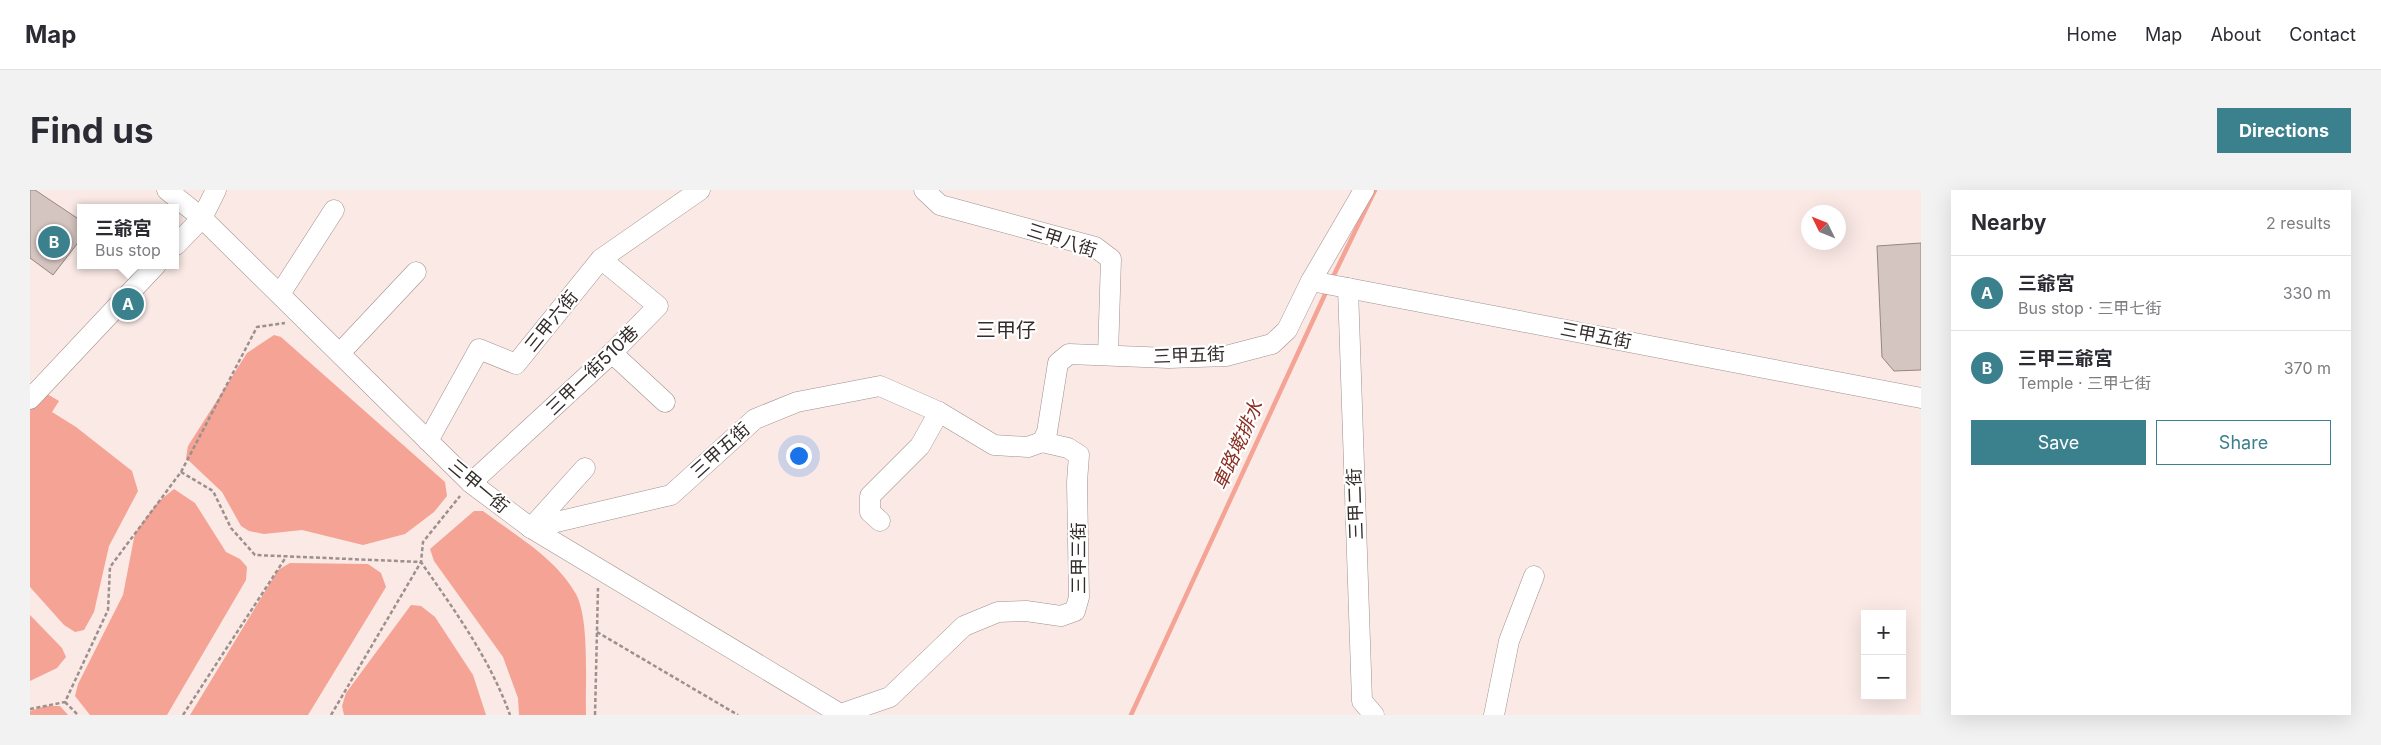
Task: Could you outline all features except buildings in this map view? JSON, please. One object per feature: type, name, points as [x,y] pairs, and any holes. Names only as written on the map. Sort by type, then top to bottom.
[{"type":"street","name":"三甲一街","points":[[167,190],[202,218],[471,483],[531,528],[841,715]]},
{"type":"street","points":[[179,242],[202,218],[216,190]]},
{"type":"street","name":"三甲六街","points":[[428,441],[479,349],[516,364],[601,259],[700,190]]},
{"type":"street","name":"三甲八街","points":[[924,190],[1095,247],[1111,259],[1108,355]]},
{"type":"street","points":[[1311,281],[1364,190]]},
{"type":"street","points":[[280,294],[334,210]]},
{"type":"street","name":"三甲一街510巷","points":[[471,483],[612,353],[658,306],[601,259]]},
{"type":"street","points":[[30,398],[152,269]]},
{"type":"street","points":[[340,353],[416,272]]},
{"type":"street","name":"三甲五街","points":[[531,528],[671,495],[755,419],[797,402],[880,386],[939,412],[994,445],[1028,447],[1042,442],[1047,432],[1058,363],[1069,354],[1169,358],[1226,356],[1272,344],[1287,330],[1311,281],[1921,398]]},
{"type":"street","name":"三甲二街","points":[[1348,288],[1362,701],[1374,715]]},
{"type":"street","points":[[612,353],[665,402]]},
{"type":"street","points":[[880,521],[870,512],[870,496],[920,446],[939,412]]},
{"type":"street","name":"三甲三街","points":[[841,715],[890,696],[964,626],[998,612],[1026,611],[1061,616],[1074,611],[1079,597],[1077,482],[1079,455],[1068,448],[1042,442]]},
{"type":"street","points":[[531,528],[585,468]]},
{"type":"street","points":[[1494,715],[1509,641],[1534,576]]},
{"type":"path","points":[[65,702],[108,610],[110,567],[181,472],[257,327],[307,320]]},
{"type":"path","points":[[181,472],[213,491],[232,528],[255,555],[421,562]]},
{"type":"path","points":[[331,715],[421,562],[423,542],[471,483]]},
{"type":"path","points":[[183,715],[286,557]]},
{"type":"path","points":[[421,562],[462,621],[500,689],[510,715]]},
{"type":"path","points":[[595,715],[598,569]]},
{"type":"path","points":[[597,632],[738,715]]},
{"type":"path","points":[[30,709],[65,702]]},
{"type":"path","points":[[65,702],[78,715]]},
{"type":"shaded area","points":[[274,335],[281,337],[445,482],[447,496],[434,512],[405,534],[363,545],[302,530],[264,534],[249,531],[241,526],[222,492],[186,458],[188,446],[247,353]]},
{"type":"shaded area","points":[[42,391],[59,401],[52,412],[76,427],[132,471],[138,491],[109,546],[94,612],[84,630],[75,632],[64,625],[30,587],[30,405]]},
{"type":"shaded area","points":[[174,489],[195,503],[226,552],[240,559],[247,567],[246,580],[167,715],[90,715],[75,696],[78,684],[123,595],[135,533],[158,502]]},
{"type":"shaded area","points":[[474,511],[483,511],[534,548],[557,569],[576,594],[585,636],[586,715],[519,715],[518,698],[503,657],[434,561],[430,549]]},
{"type":"shaded area","points":[[290,563],[368,564],[381,573],[386,587],[308,715],[190,715],[278,570]]},
{"type":"shaded area","points":[[411,605],[421,606],[435,617],[473,675],[486,715],[344,715],[342,706],[346,693]]},
{"type":"shaded area","points":[[30,615],[62,648],[66,657],[57,668],[30,681]]},
{"type":"shaded area","points":[[45,706],[60,706],[68,715],[30,715],[30,711]]},
{"type":"waterway","name":"車路墘排水","points":[[1332,279],[1375,190]]},
{"type":"waterway","name":"車路墘排水","points":[[1131,715],[1327,290]]},
{"type":"place","name":"三甲三爺宮","points":[[54,242]]},
{"type":"place","name":"三爺宮","points":[[128,304]]},
{"type":"district","name":"三甲仔","points":[[1006,330]]}]
